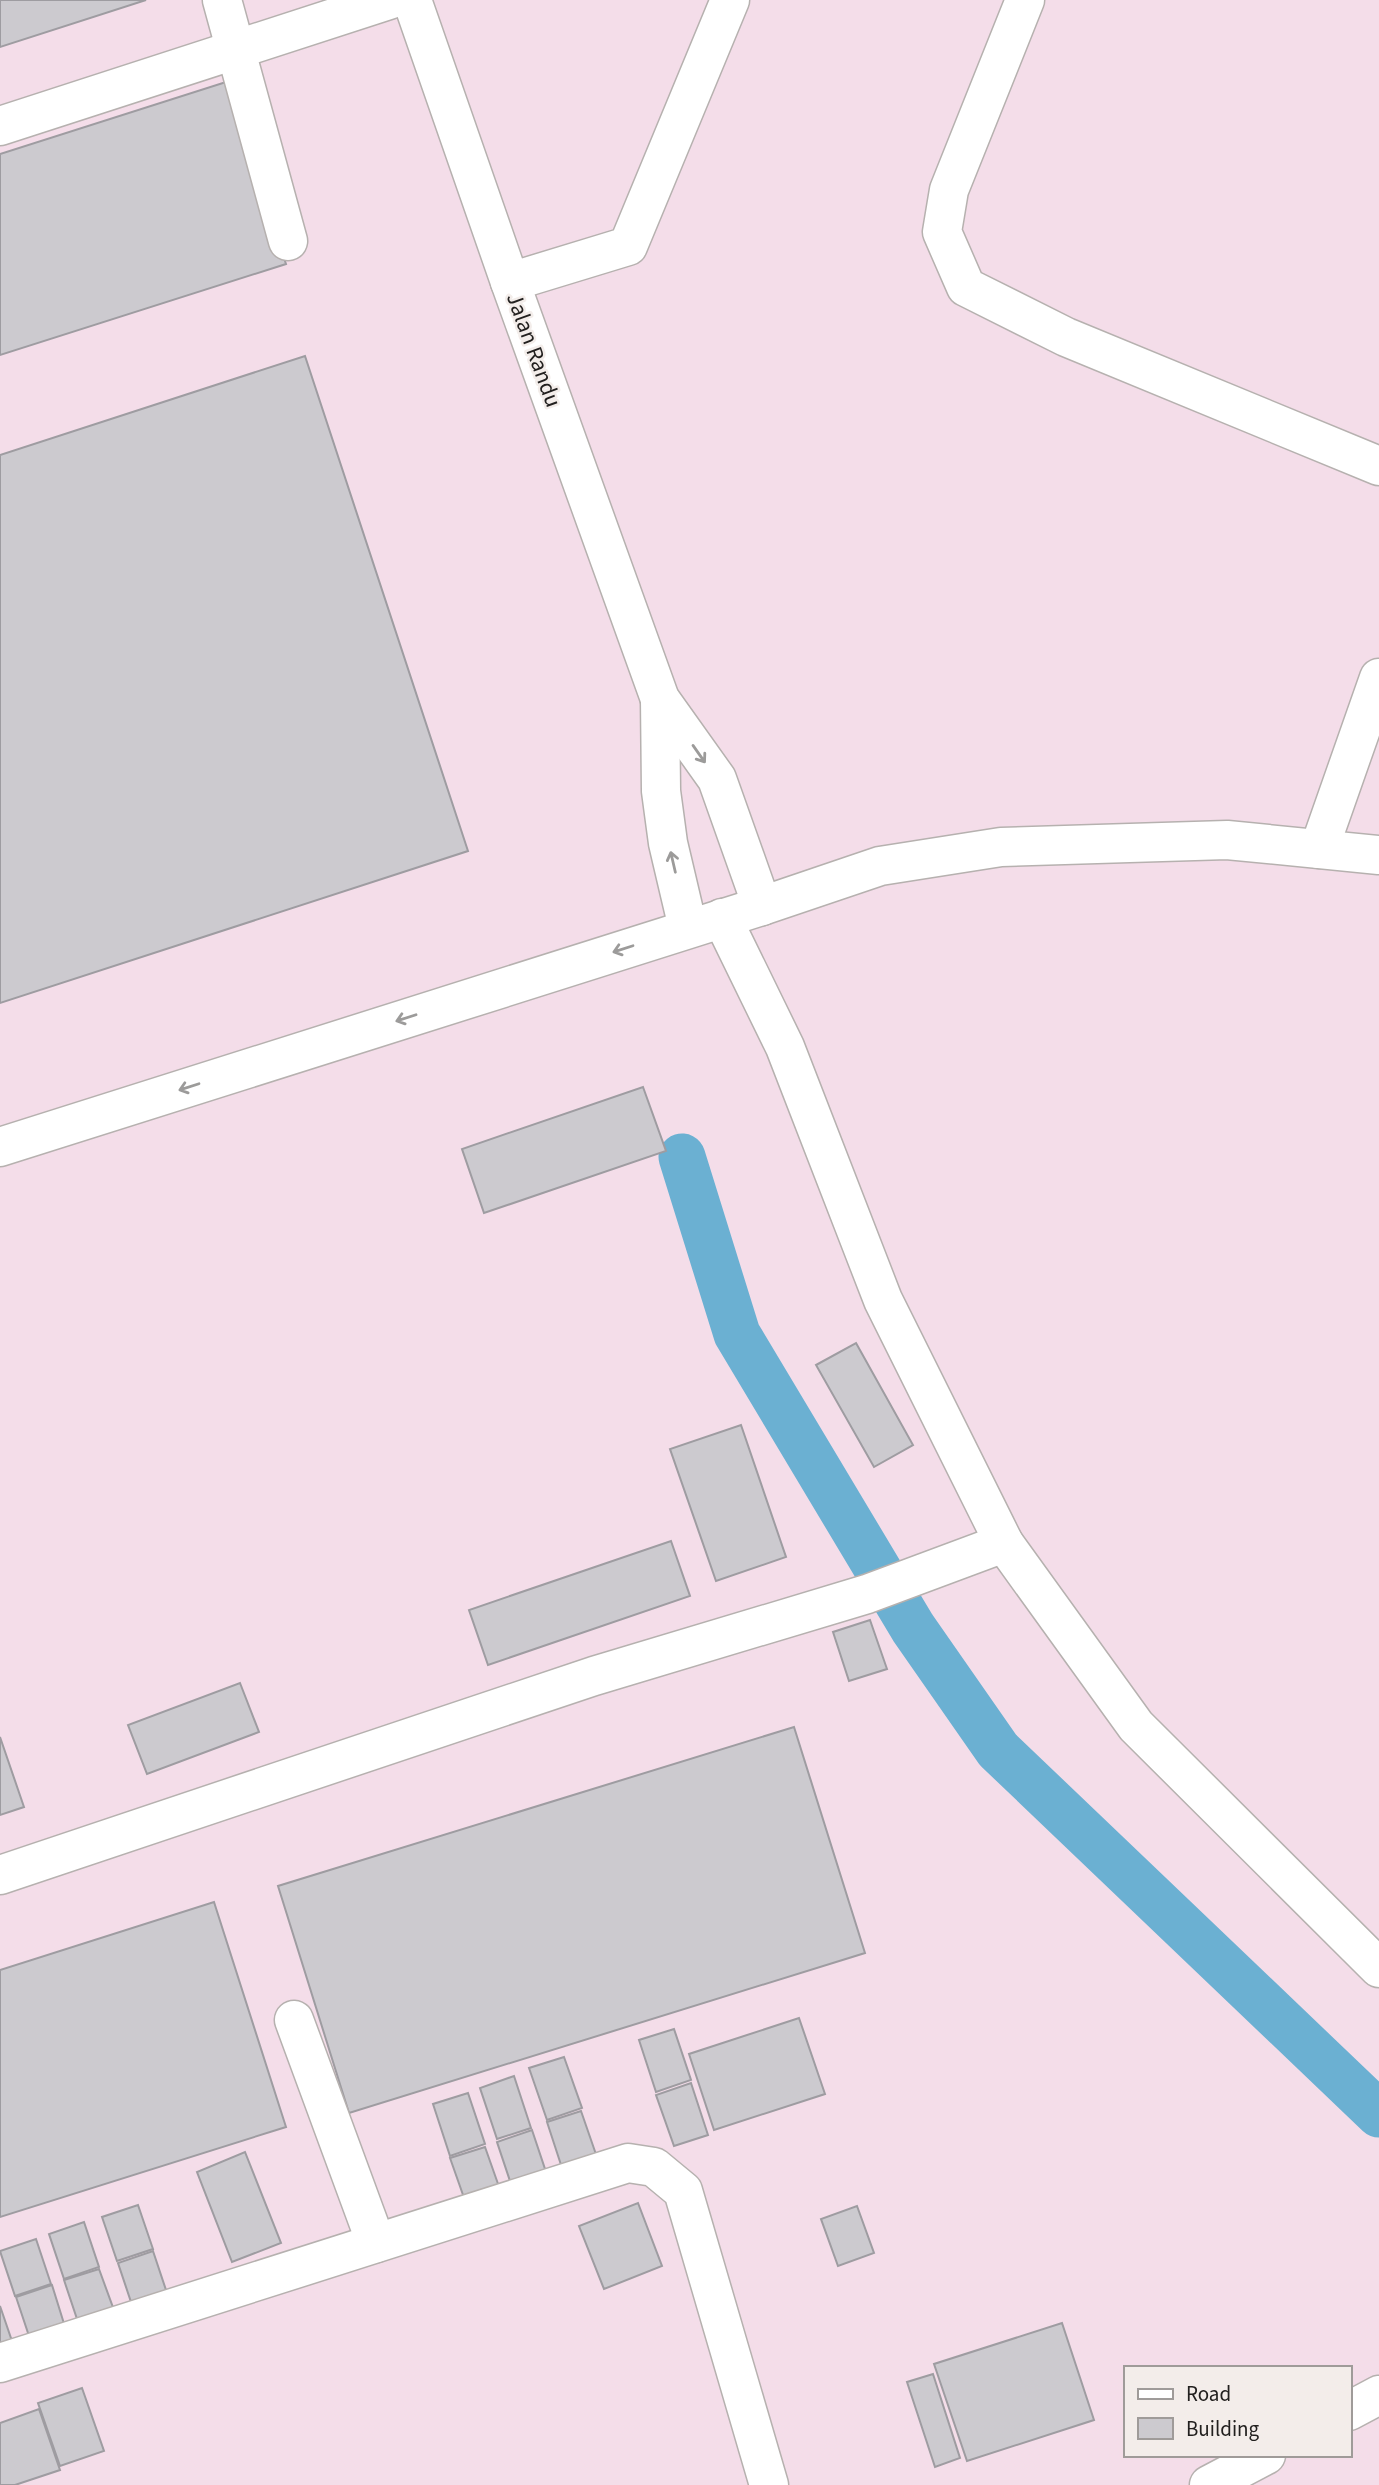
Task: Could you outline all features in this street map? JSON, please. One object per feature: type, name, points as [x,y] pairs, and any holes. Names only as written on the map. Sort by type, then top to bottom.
[{"type":"street","points":[[222,0],[288,241]]},
{"type":"street","points":[[0,126],[389,0]]},
{"type":"street","name":"Jalan Randu","points":[[412,0],[660,699],[717,779],[762,906]]},
{"type":"street","points":[[510,282],[628,246],[730,0]]},
{"type":"street","points":[[1025,0],[949,190],[942,232],[967,287],[1066,337],[1379,466]]},
{"type":"street","points":[[1319,849],[1379,678]]},
{"type":"street","name":"Jalan Randu","points":[[660,699],[661,791],[668,843],[705,923],[785,1047],[883,1300],[1004,1543],[1136,1726],[1379,1968]]},
{"type":"street","points":[[0,1147],[762,906],[880,866],[1001,847],[1227,840],[1379,855]]},
{"type":"street","points":[[0,1875],[594,1676],[883,1588],[1004,1543]]},
{"type":"street","points":[[295,2020],[376,2243]]},
{"type":"street","points":[[0,2363],[628,2163],[654,2167],[683,2191],[769,2485]]},
{"type":"street","points":[[1351,2411],[1379,2395]]},
{"type":"street","points":[[1209,2485],[1262,2457]]},
{"type":"shaded area","points":[[0,0],[1379,0],[1379,2485],[0,2485]]},
{"type":"building","points":[[0,0],[146,0],[0,47]]},
{"type":"building","points":[[226,82],[286,264],[0,355],[0,154]]},
{"type":"building","points":[[305,356],[468,851],[0,1003],[0,455]]},
{"type":"building","points":[[643,1087],[666,1151],[484,1213],[462,1149]]},
{"type":"building","points":[[856,1343],[913,1445],[874,1467],[816,1365]]},
{"type":"building","points":[[741,1425],[786,1557],[716,1581],[670,1449]]},
{"type":"building","points":[[671,1541],[690,1596],[488,1665],[469,1610]]},
{"type":"building","points":[[870,1620],[887,1669],[849,1681],[833,1632]]},
{"type":"building","points":[[240,1683],[259,1732],[147,1774],[128,1725]]},
{"type":"building","points":[[794,1727],[865,1953],[349,2113],[278,1886]]},
{"type":"building","points":[[0,1737],[24,1807],[0,1815]]},
{"type":"building","points":[[214,1902],[286,2127],[0,2217],[0,1970]]},
{"type":"building","points":[[799,2018],[825,2094],[714,2130],[689,2054]]},
{"type":"building","points":[[674,2029],[691,2080],[656,2092],[639,2040]]},
{"type":"building","points":[[564,2057],[582,2108],[547,2120],[529,2068]]},
{"type":"building","points":[[514,2076],[531,2128],[497,2139],[480,2088]]},
{"type":"building","points":[[691,2083],[708,2135],[674,2146],[656,2095]]},
{"type":"building","points":[[468,2093],[485,2144],[450,2156],[433,2104]]},
{"type":"building","points":[[581,2111],[599,2163],[564,2174],[547,2122]]},
{"type":"building","points":[[532,2130],[549,2181],[514,2193],[497,2142]]},
{"type":"building","points":[[485,2147],[503,2198],[468,2209],[450,2158]]},
{"type":"building","points":[[245,2152],[281,2243],[232,2262],[197,2172]]},
{"type":"building","points":[[638,2203],[662,2266],[604,2289],[579,2226]]},
{"type":"building","points":[[138,2205],[153,2249],[117,2261],[102,2217]]},
{"type":"building","points":[[857,2206],[874,2253],[838,2266],[821,2219]]},
{"type":"building","points":[[84,2222],[99,2267],[64,2279],[49,2234]]},
{"type":"building","points":[[36,2239],[51,2284],[15,2296],[0,2251]]},
{"type":"building","points":[[153,2251],[168,2296],[133,2308],[118,2263]]},
{"type":"building","points":[[99,2269],[115,2313],[79,2325],[64,2280]]},
{"type":"building","points":[[52,2285],[66,2330],[31,2342],[16,2297]]},
{"type":"building","points":[[0,2306],[14,2347],[0,2352]]},
{"type":"building","points":[[1062,2323],[1094,2420],[967,2461],[934,2364]]},
{"type":"building","points":[[933,2374],[960,2458],[935,2467],[907,2382]]},
{"type":"building","points":[[82,2388],[104,2451],[60,2466],[38,2403]]},
{"type":"building","points":[[39,2409],[60,2470],[15,2485],[0,2485],[0,2423]]},
{"type":"waterway","points":[[682,1157],[737,1334],[913,1628],[998,1750],[1379,2114]]}]
